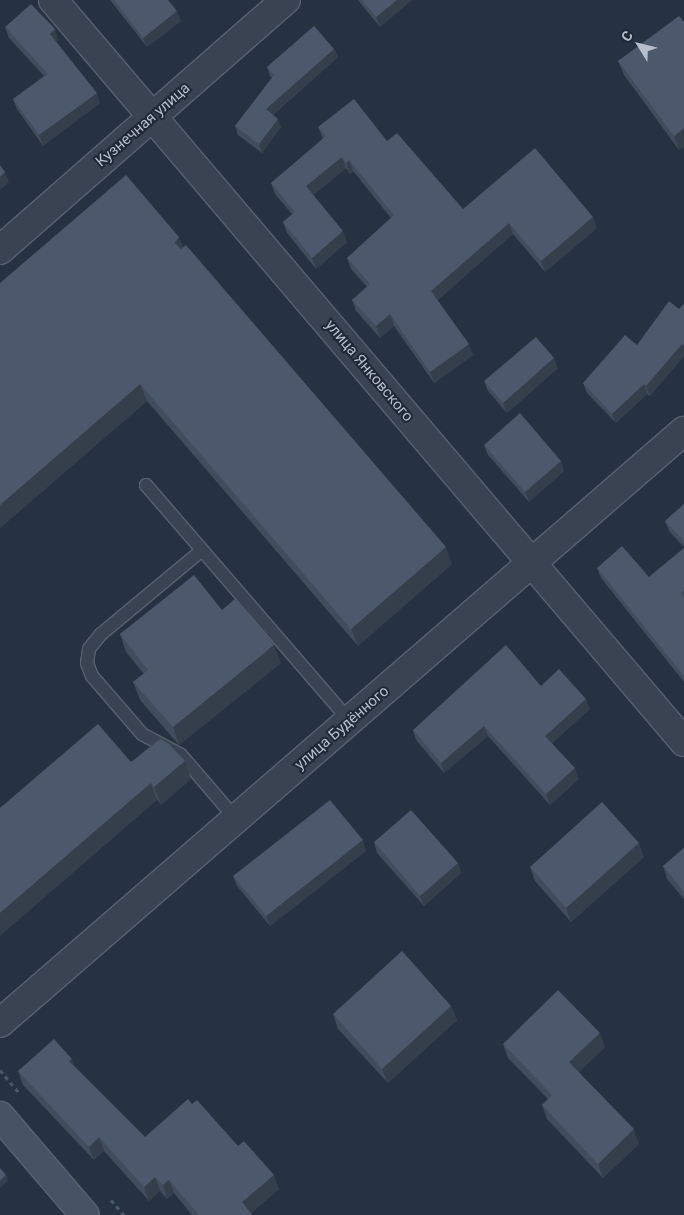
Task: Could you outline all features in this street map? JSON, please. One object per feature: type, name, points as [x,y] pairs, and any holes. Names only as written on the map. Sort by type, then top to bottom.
[{"type":"main road","points":[[0,1116],[85,1215]]},
{"type":"street","name":"улица Янковского","points":[[53,0],[684,742]]},
{"type":"street","name":"Кузнечная улица","points":[[0,250],[286,0]]},
{"type":"street","name":"улица Будённого","points":[[0,1023],[684,432]]},
{"type":"lane","points":[[146,484],[201,551],[350,721]]},
{"type":"lane","points":[[201,551],[100,634],[88,649],[87,663],[92,676],[142,734],[181,754],[236,819]]},
{"type":"building","points":[[114,0],[168,0],[177,11],[143,38]]},
{"type":"building","points":[[362,0],[397,0],[376,17]]},
{"type":"building","points":[[31,4],[55,29],[50,34],[97,93],[39,135],[13,99],[48,74],[5,27]]},
{"type":"building","points":[[679,16],[684,22],[684,128],[674,136],[618,61]]},
{"type":"building","points":[[314,26],[334,49],[266,109],[278,119],[259,144],[235,126],[274,75],[267,67]]},
{"type":"building","points":[[354,99],[387,141],[397,133],[463,209],[535,148],[593,217],[541,261],[509,223],[431,291],[469,344],[430,372],[390,314],[376,326],[352,300],[370,284],[347,258],[394,215],[349,160],[346,163],[342,157],[306,186],[343,231],[312,258],[283,222],[295,212],[271,183],[326,136],[318,127]]},
{"type":"building","points":[[0,165],[5,172],[0,177]]},
{"type":"building","points":[[126,175],[179,237],[175,243],[181,249],[186,245],[446,547],[351,629],[140,384],[0,505],[0,283]]},
{"type":"building","points":[[669,301],[679,309],[684,304],[684,345],[682,344],[646,386],[644,384],[612,414],[583,383],[625,335],[637,345]]},
{"type":"building","points":[[536,337],[554,358],[503,403],[484,381]]},
{"type":"building","points":[[520,413],[561,461],[525,492],[484,445]]},
{"type":"building","points":[[684,504],[684,541],[665,521]]},
{"type":"building","points":[[622,546],[649,577],[684,548],[684,590],[681,593],[684,597],[684,676],[597,568]]},
{"type":"building","points":[[194,575],[222,610],[236,598],[274,645],[173,727],[133,682],[148,670],[120,634]]},
{"type":"building","points":[[506,645],[541,686],[559,669],[586,699],[545,736],[575,768],[546,794],[484,726],[441,763],[413,730]]},
{"type":"building","points":[[98,724],[131,762],[160,739],[169,744],[185,761],[154,787],[151,783],[0,913],[0,808]]},
{"type":"building","points":[[330,800],[363,840],[266,916],[233,876]]},
{"type":"building","points":[[602,802],[639,843],[566,908],[530,867]]},
{"type":"building","points":[[411,810],[458,863],[420,896],[374,842]]},
{"type":"building","points":[[684,848],[684,892],[663,866]]},
{"type":"building","points":[[402,951],[451,1006],[382,1069],[333,1014]]},
{"type":"building","points":[[558,990],[600,1033],[569,1062],[634,1129],[598,1164],[542,1105],[552,1095],[503,1044]]},
{"type":"building","points":[[54,1039],[72,1059],[69,1061],[145,1137],[188,1099],[192,1104],[197,1100],[238,1146],[244,1141],[274,1175],[242,1202],[252,1215],[199,1215],[169,1180],[163,1185],[155,1177],[144,1187],[99,1137],[89,1147],[18,1071]]},
{"type":"building","points":[[0,1168],[6,1175],[0,1181]]}]
